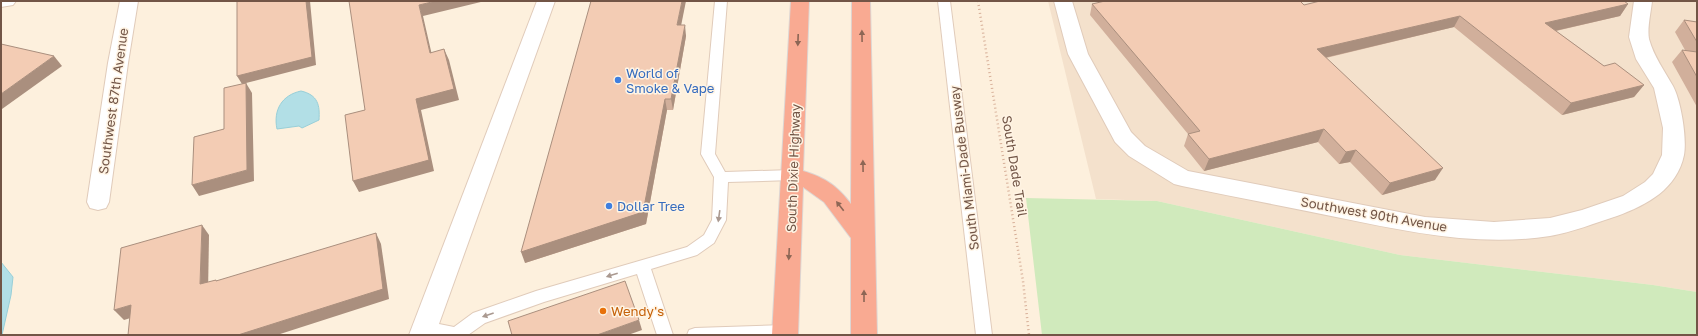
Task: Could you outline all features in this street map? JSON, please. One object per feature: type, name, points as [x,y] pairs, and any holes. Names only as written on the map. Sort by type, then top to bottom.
[{"type":"highway","name":"South Dixie Highway","points":[[785,333],[800,1]]},
{"type":"highway","points":[[861,1],[864,335]]},
{"type":"highway","points":[[792,175],[813,182],[832,196],[864,237]]},
{"type":"street","points":[[1,2],[7,1]]},
{"type":"street","name":"Southwest 87th Avenue","points":[[98,202],[118,63],[129,1]]},
{"type":"street","points":[[423,332],[463,228],[546,1]]},
{"type":"street","name":"Southwest 90th Avenue","points":[[1063,1],[1078,54],[1123,137],[1129,144],[1143,154],[1182,178],[1425,226],[1494,231],[1550,227],[1585,218],[1631,202],[1654,188],[1661,180],[1673,155],[1674,128],[1664,88],[1646,59],[1639,36],[1643,1]]},
{"type":"lane","points":[[423,332],[456,335],[479,318],[542,296],[692,251],[709,239],[719,220],[721,177],[708,154],[721,1]]},
{"type":"lane","name":"South Miami-Dade Busway","points":[[944,1],[984,335]]},
{"type":"lane","points":[[721,177],[792,175]]},
{"type":"lane","points":[[642,266],[665,335]]},
{"type":"lane","points":[[695,335],[785,333]]},
{"type":"path","name":"South Dade Trail","points":[[978,1],[1023,281],[1030,335]]},
{"type":"shaded area","points":[[1048,1],[1697,1],[1697,292],[1653,285],[1400,255],[1157,201],[1096,199]]},
{"type":"green space","points":[[1026,198],[1157,201],[1400,255],[1653,285],[1697,292],[1697,335],[1042,335]]},
{"type":"water","points":[[301,91],[311,95],[317,101],[319,120],[302,128],[299,126],[277,129],[276,116],[280,104],[289,96]]},
{"type":"water","points":[[1,262],[13,277],[11,295],[2,335]]},
{"type":"building","points":[[237,1],[306,1],[312,57],[237,76]]},
{"type":"building","points":[[349,1],[436,1],[419,5],[430,53],[444,49],[454,89],[416,99],[429,160],[353,181],[345,115],[365,110]]},
{"type":"building","points":[[591,1],[682,1],[677,25],[685,25],[671,99],[665,99],[643,212],[521,252]]},
{"type":"building","points":[[1105,1],[1300,1],[1304,5],[1320,1],[1624,1],[1628,4],[1545,23],[1604,66],[1615,63],[1644,85],[1571,103],[1460,16],[1317,49],[1443,168],[1390,183],[1356,150],[1346,152],[1324,129],[1209,159],[1188,134],[1200,131],[1092,4]]},
{"type":"building","points":[[1684,20],[1697,22],[1697,42]]},
{"type":"building","points":[[1,44],[54,56],[1,94]]},
{"type":"building","points":[[1682,50],[1697,52],[1697,77]]},
{"type":"building","points":[[246,83],[247,170],[192,185],[194,137],[224,129],[224,88]]},
{"type":"building","points":[[202,225],[200,284],[216,281],[376,233],[383,289],[238,335],[128,335],[131,305],[114,310],[121,248]]},
{"type":"building","name":"Wendy's","points":[[625,281],[639,320],[597,335],[512,335],[508,321]]},
{"type":"place","name":"World of Smoke & Vape","points":[[618,80]]},
{"type":"place","name":"Dollar Tree","points":[[609,206]]},
{"type":"place","name":"Wendy's","points":[[603,311]]}]
